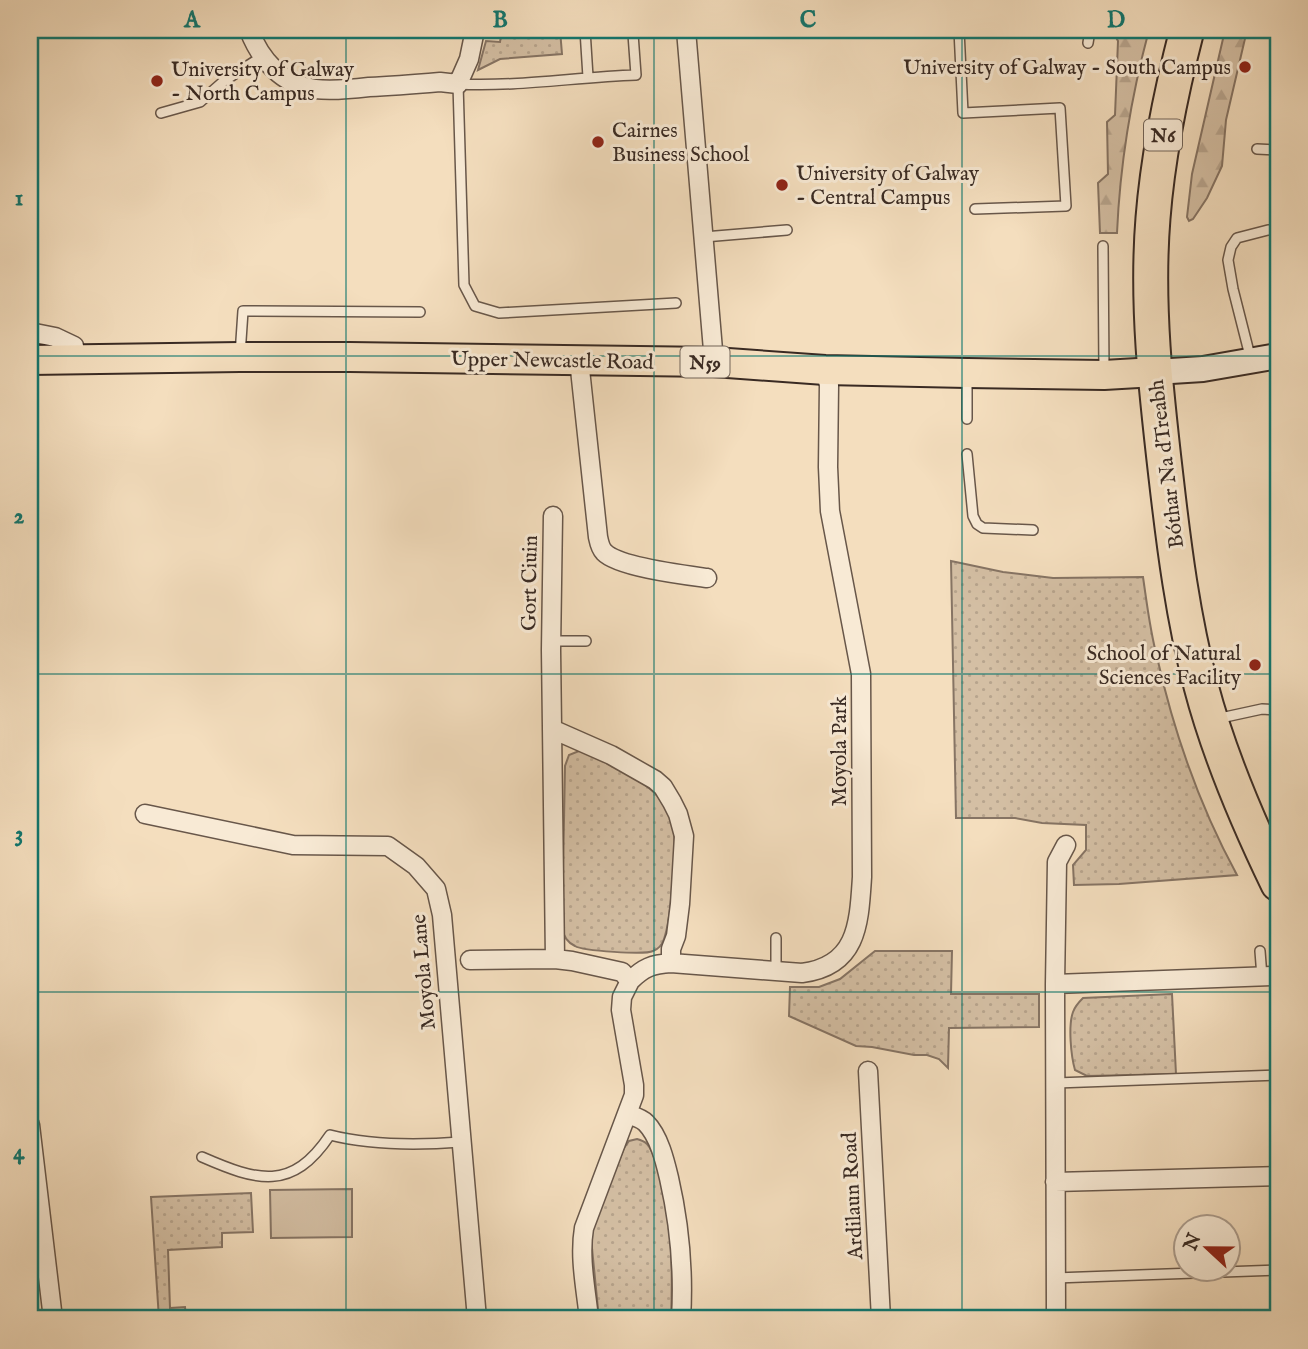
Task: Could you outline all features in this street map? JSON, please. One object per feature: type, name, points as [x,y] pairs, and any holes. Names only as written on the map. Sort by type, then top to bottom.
[{"type":"highway","name":"Bóthar Na dTreabh","points":[[1187,30],[1166,119],[1153,217],[1151,262],[1155,372],[1172,530],[1201,686],[1233,785],[1278,884]]},
{"type":"main road","name":"Upper Newcastle Road","points":[[30,360],[240,356],[714,362],[825,370],[1104,376],[1203,369],[1278,356]]},
{"type":"street","points":[[249,30],[263,56],[285,79],[317,90],[440,82],[458,84],[469,59],[475,30]]},
{"type":"street","points":[[686,30],[714,362]]},
{"type":"street","points":[[30,332],[55,337],[74,346],[76,359]]},
{"type":"street","points":[[579,360],[597,537],[601,549],[607,555],[628,563],[707,578]]},
{"type":"street","name":"Moyola Park","points":[[630,981],[639,971],[650,965],[671,963],[776,971],[816,971],[832,964],[847,948],[857,922],[862,842],[861,674],[830,510],[829,385],[825,370]]},
{"type":"street","name":"Gort Ciuin","points":[[551,645],[553,516]]},
{"type":"street","points":[[551,645],[555,960]]},
{"type":"street","points":[[552,729],[611,755],[655,780],[668,794],[678,814],[684,836],[680,904],[676,936],[671,949],[671,963]]},
{"type":"street","name":"Moyola Lane","points":[[145,814],[293,845],[388,846],[416,866],[436,889],[442,915],[477,1319]]},
{"type":"street","points":[[1056,1319],[1057,862],[1066,845]]},
{"type":"street","points":[[470,960],[572,961],[622,972],[630,981],[624,992],[621,1010],[634,1095],[584,1228],[582,1252],[589,1319]]},
{"type":"street","points":[[1055,984],[1268,977]]},
{"type":"street","name":"Ardilaun Road","points":[[868,1071],[881,1319]]},
{"type":"street","points":[[627,1114],[648,1125],[665,1160],[680,1238],[681,1319]]},
{"type":"street","points":[[30,1125],[35,1208],[53,1319]]},
{"type":"street","points":[[1055,1182],[1278,1176]]},
{"type":"lane","points":[[585,30],[588,77]]},
{"type":"lane","points":[[959,30],[963,113],[1060,108],[1066,206],[975,209]]},
{"type":"lane","points":[[1088,43],[1090,30]]},
{"type":"lane","points":[[633,34],[636,75],[501,85],[458,84],[464,285],[475,306],[499,313],[676,303]]},
{"type":"lane","points":[[162,113],[200,102],[223,81],[263,56]]},
{"type":"lane","points":[[1257,149],[1278,150]]},
{"type":"lane","points":[[704,237],[787,230]]},
{"type":"lane","points":[[1251,362],[1228,260],[1231,247],[1237,238],[1268,230],[1278,233]]},
{"type":"lane","points":[[1103,246],[1104,376]]},
{"type":"lane","points":[[240,356],[243,311],[419,312]]},
{"type":"lane","points":[[967,373],[967,419]]},
{"type":"lane","points":[[967,454],[973,516],[977,524],[983,528],[1033,530]]},
{"type":"lane","points":[[551,645],[586,641]]},
{"type":"lane","points":[[1211,720],[1262,709],[1278,710]]},
{"type":"lane","points":[[776,938],[776,971]]},
{"type":"lane","points":[[1260,951],[1268,977]]},
{"type":"lane","points":[[1056,1083],[1278,1075]]},
{"type":"lane","points":[[202,1157],[241,1173],[267,1176],[296,1171],[313,1158],[330,1135],[404,1143],[461,1142]]},
{"type":"lane","points":[[1055,1278],[1278,1270]]},
{"type":"green space","points":[[502,30],[560,30],[562,54],[500,59],[478,70],[486,41],[500,42]]},
{"type":"green space","points":[[1112,30],[1149,30],[1127,131],[1117,233],[1100,233],[1098,183],[1108,174],[1107,122],[1115,115],[1118,41]]},
{"type":"green space","points":[[1225,30],[1247,30],[1226,120],[1222,166],[1207,198],[1189,221],[1187,217],[1192,174]]},
{"type":"green space","points":[[951,561],[1003,572],[1053,578],[1143,577],[1155,647],[1180,741],[1211,823],[1237,875],[1074,885],[1073,865],[1086,850],[1086,825],[1042,823],[1015,818],[956,818]]},
{"type":"green space","points":[[585,751],[645,785],[656,794],[670,815],[674,845],[669,915],[663,941],[659,948],[653,951],[601,951],[580,948],[570,943],[564,934],[565,766],[569,755]]},
{"type":"green space","points":[[875,951],[952,951],[951,994],[1039,994],[1039,1027],[949,1028],[948,1068],[939,1059],[927,1055],[856,1046],[789,1016],[790,987],[819,987],[840,979]]},
{"type":"green space","points":[[1172,994],[1176,1074],[1087,1076],[1075,1070],[1071,1049],[1071,1018],[1083,998]]},
{"type":"green space","points":[[637,1139],[646,1143],[651,1150],[667,1210],[671,1246],[671,1319],[599,1319],[591,1238],[593,1226],[624,1148],[629,1141]]},
{"type":"green space","points":[[352,1189],[352,1237],[271,1238],[270,1190]]},
{"type":"green space","points":[[251,1193],[253,1232],[222,1233],[222,1247],[168,1250],[170,1308],[185,1307],[186,1319],[159,1319],[151,1197]]},
{"type":"place","name":"University of Galway - South Campus","points":[[1245,67]]},
{"type":"place","name":"University of Galway - North Campus","points":[[157,81]]},
{"type":"place","name":"Cairnes Business School","points":[[598,142]]},
{"type":"place","name":"University of Galway - Central Campus","points":[[782,185]]},
{"type":"place","name":"School of Natural Sciences Facility","points":[[1255,665]]}]
